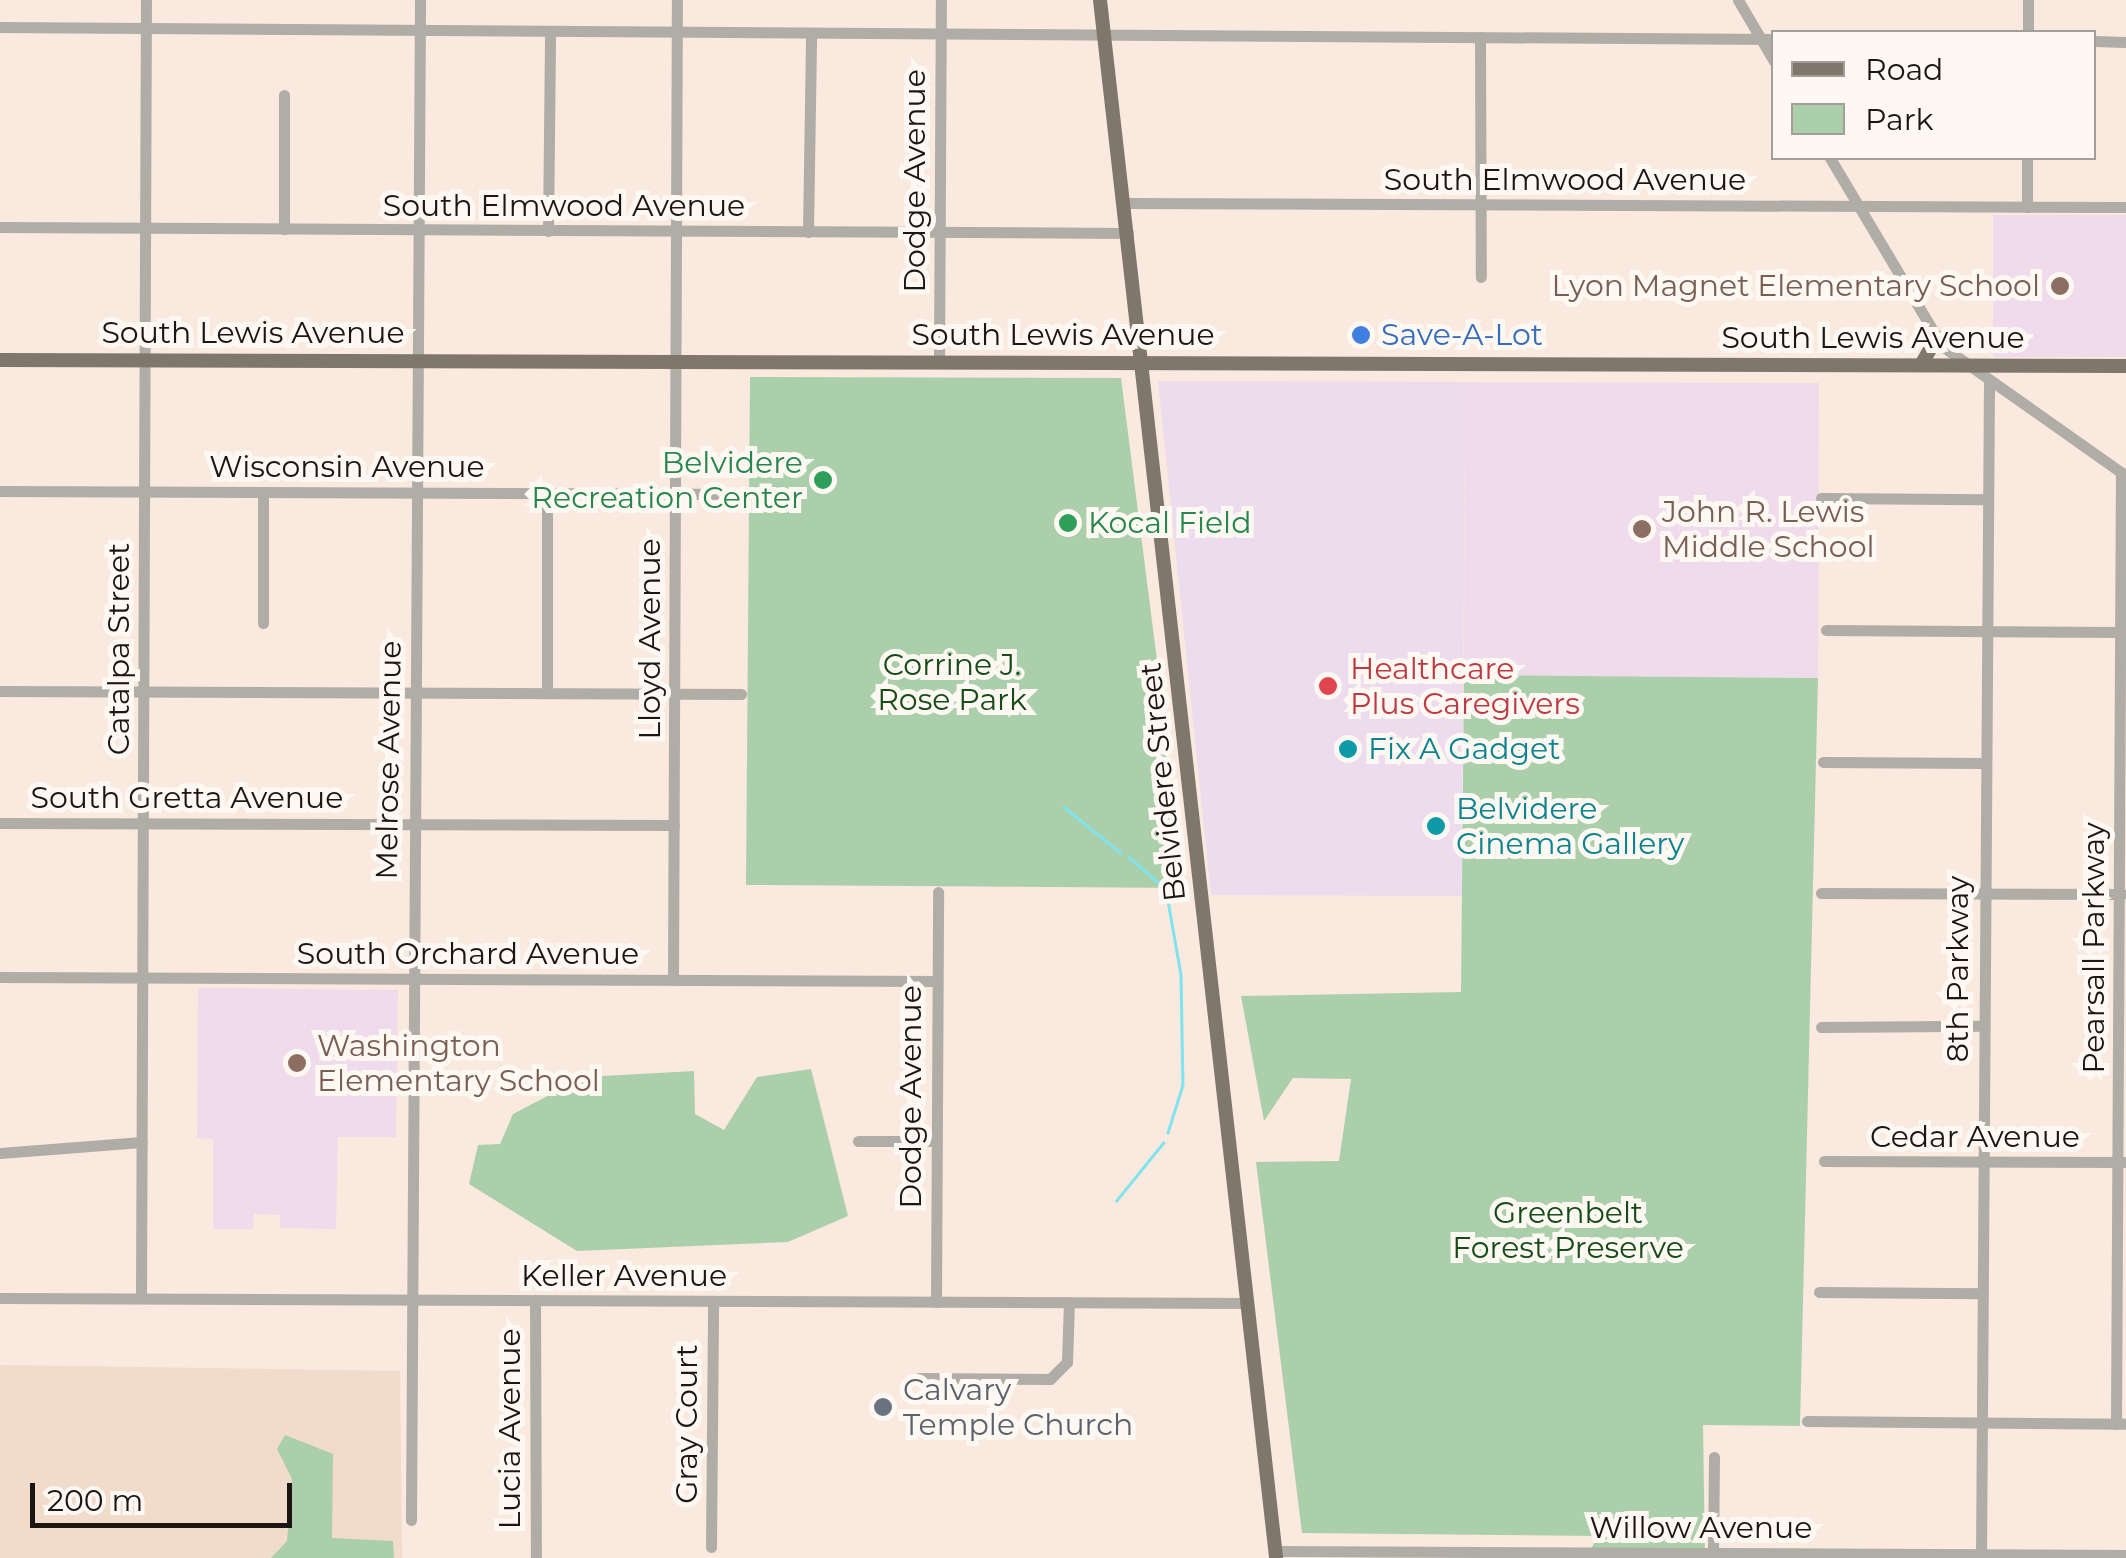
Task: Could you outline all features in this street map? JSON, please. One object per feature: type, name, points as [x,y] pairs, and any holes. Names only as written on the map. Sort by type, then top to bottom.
[{"type":"main road","name":"Belvidere Street","points":[[1100,0],[1276,1554]]},
{"type":"main road","points":[[1922,365],[1937,337]]},
{"type":"main road","name":"South Lewis Avenue","points":[[0,360],[2126,366]]},
{"type":"street","name":"Catalpa Street","points":[[142,1298],[146,0]]},
{"type":"street","name":"Melrose Avenue","points":[[411,1520],[407,1300],[420,0]]},
{"type":"street","name":"Lloyd Avenue","points":[[673,979],[678,0]]},
{"type":"street","name":"Dodge Avenue","points":[[939,362],[941,0]]},
{"type":"street","points":[[1738,0],[1767,39]]},
{"type":"street","points":[[2028,0],[2028,30]]},
{"type":"street","points":[[0,27],[1767,39]]},
{"type":"street","points":[[548,230],[550,31]]},
{"type":"street","points":[[808,232],[810,32]]},
{"type":"street","points":[[1480,37],[1481,277]]},
{"type":"street","points":[[2096,41],[2126,42]]},
{"type":"street","points":[[284,95],[284,229]]},
{"type":"street","points":[[1831,160],[1937,337],[1967,366],[2123,474]]},
{"type":"street","points":[[2027,160],[2027,207]]},
{"type":"street","name":"South Elmwood Avenue","points":[[1125,203],[2126,207]]},
{"type":"street","name":"South Elmwood Avenue","points":[[0,228],[1128,233]]},
{"type":"street","name":"8th Parkway","points":[[1981,1556],[1984,498],[1988,381]]},
{"type":"street","name":"Pearsall Parkway","points":[[2121,1424],[2123,474]]},
{"type":"street","name":"Wisconsin Avenue","points":[[0,492],[753,494]]},
{"type":"street","points":[[263,492],[263,623]]},
{"type":"street","points":[[546,492],[546,693]]},
{"type":"street","points":[[1821,498],[1984,498]]},
{"type":"street","points":[[1826,630],[2120,632]]},
{"type":"street","points":[[0,691],[741,694]]},
{"type":"street","points":[[1823,762],[1984,763]]},
{"type":"street","name":"South Gretta Avenue","points":[[0,822],[674,826]]},
{"type":"street","name":"Dodge Avenue","points":[[936,1302],[938,892]]},
{"type":"street","points":[[1821,892],[2122,894]]},
{"type":"street","name":"South Orchard Avenue","points":[[0,978],[937,981]]},
{"type":"street","points":[[1821,1026],[1983,1026]]},
{"type":"street","points":[[0,1153],[65,1141],[142,1142]]},
{"type":"street","points":[[858,1141],[935,1141]]},
{"type":"street","name":"Cedar Avenue","points":[[1824,1161],[2122,1162]]},
{"type":"street","points":[[1819,1292],[1982,1293]]},
{"type":"street","name":"Keller Avenue","points":[[0,1298],[1247,1303]]},
{"type":"street","name":"Lucia Avenue","points":[[534,1300],[536,1558]]},
{"type":"street","name":"Gray Court","points":[[711,1547],[712,1301]]},
{"type":"street","points":[[919,1378],[1050,1379],[1067,1362],[1069,1302]]},
{"type":"street","points":[[1807,1421],[2121,1424]]},
{"type":"street","points":[[1713,1553],[1714,1457]]},
{"type":"street","name":"Willow Avenue","points":[[1276,1554],[2126,1555]]},
{"type":"shaded area","name":"Lyon Magnet Elementary School","points":[[1993,215],[2126,215],[2126,357],[1993,357]]},
{"type":"shaded area","points":[[1158,381],[1465,382],[1462,896],[1211,895]]},
{"type":"shaded area","name":"John R. Lewis Middle School","points":[[1465,382],[1819,383],[1818,678],[1464,675]]},
{"type":"shaded area","name":"Washington Elementary School","points":[[198,988],[398,990],[396,1137],[338,1137],[336,1229],[280,1228],[280,1215],[254,1214],[253,1229],[213,1229],[213,1139],[197,1138]]},
{"type":"shaded area","points":[[0,1365],[400,1371],[402,1558],[0,1558]]},
{"type":"green space","name":"Corrine J. Rose Park","points":[[750,377],[1121,378],[1186,888],[746,885]]},
{"type":"green space","name":"Greenbelt Forest Preserve","points":[[1464,675],[1818,678],[1800,1426],[1703,1425],[1705,1558],[1586,1558],[1598,1536],[1302,1533],[1256,1162],[1339,1161],[1351,1079],[1293,1078],[1264,1121],[1241,996],[1461,992]]},
{"type":"green space","points":[[811,1069],[848,1216],[788,1242],[577,1251],[469,1184],[478,1145],[500,1144],[513,1114],[584,1077],[694,1071],[695,1114],[724,1130],[757,1077]]},
{"type":"green space","points":[[285,1435],[333,1454],[332,1538],[393,1541],[394,1558],[271,1558],[287,1541],[292,1479],[277,1449]]},
{"type":"waterway","points":[[1064,807],[1121,853]]},
{"type":"waterway","points":[[1129,857],[1166,889],[1181,975],[1183,1085],[1168,1133]]},
{"type":"waterway","points":[[1116,1201],[1163,1143]]},
{"type":"place","name":"Lyon Magnet Elementary School","points":[[2060,286]]},
{"type":"place","name":"Save-A-Lot","points":[[1361,335]]},
{"type":"place","name":"Belvidere Recreation Center","points":[[823,480]]},
{"type":"place","name":"Kocal Field","points":[[1068,523]]},
{"type":"place","name":"John R. Lewis Middle School","points":[[1642,529]]},
{"type":"place","name":"Healthcare Plus Caregivers","points":[[1328,686]]},
{"type":"place","name":"Fix A Gadget","points":[[1348,749]]},
{"type":"place","name":"Belvidere Cinema Gallery","points":[[1436,826]]},
{"type":"place","name":"Washington Elementary School","points":[[297,1063]]},
{"type":"place","name":"Calvary Temple Church","points":[[883,1407]]}]
